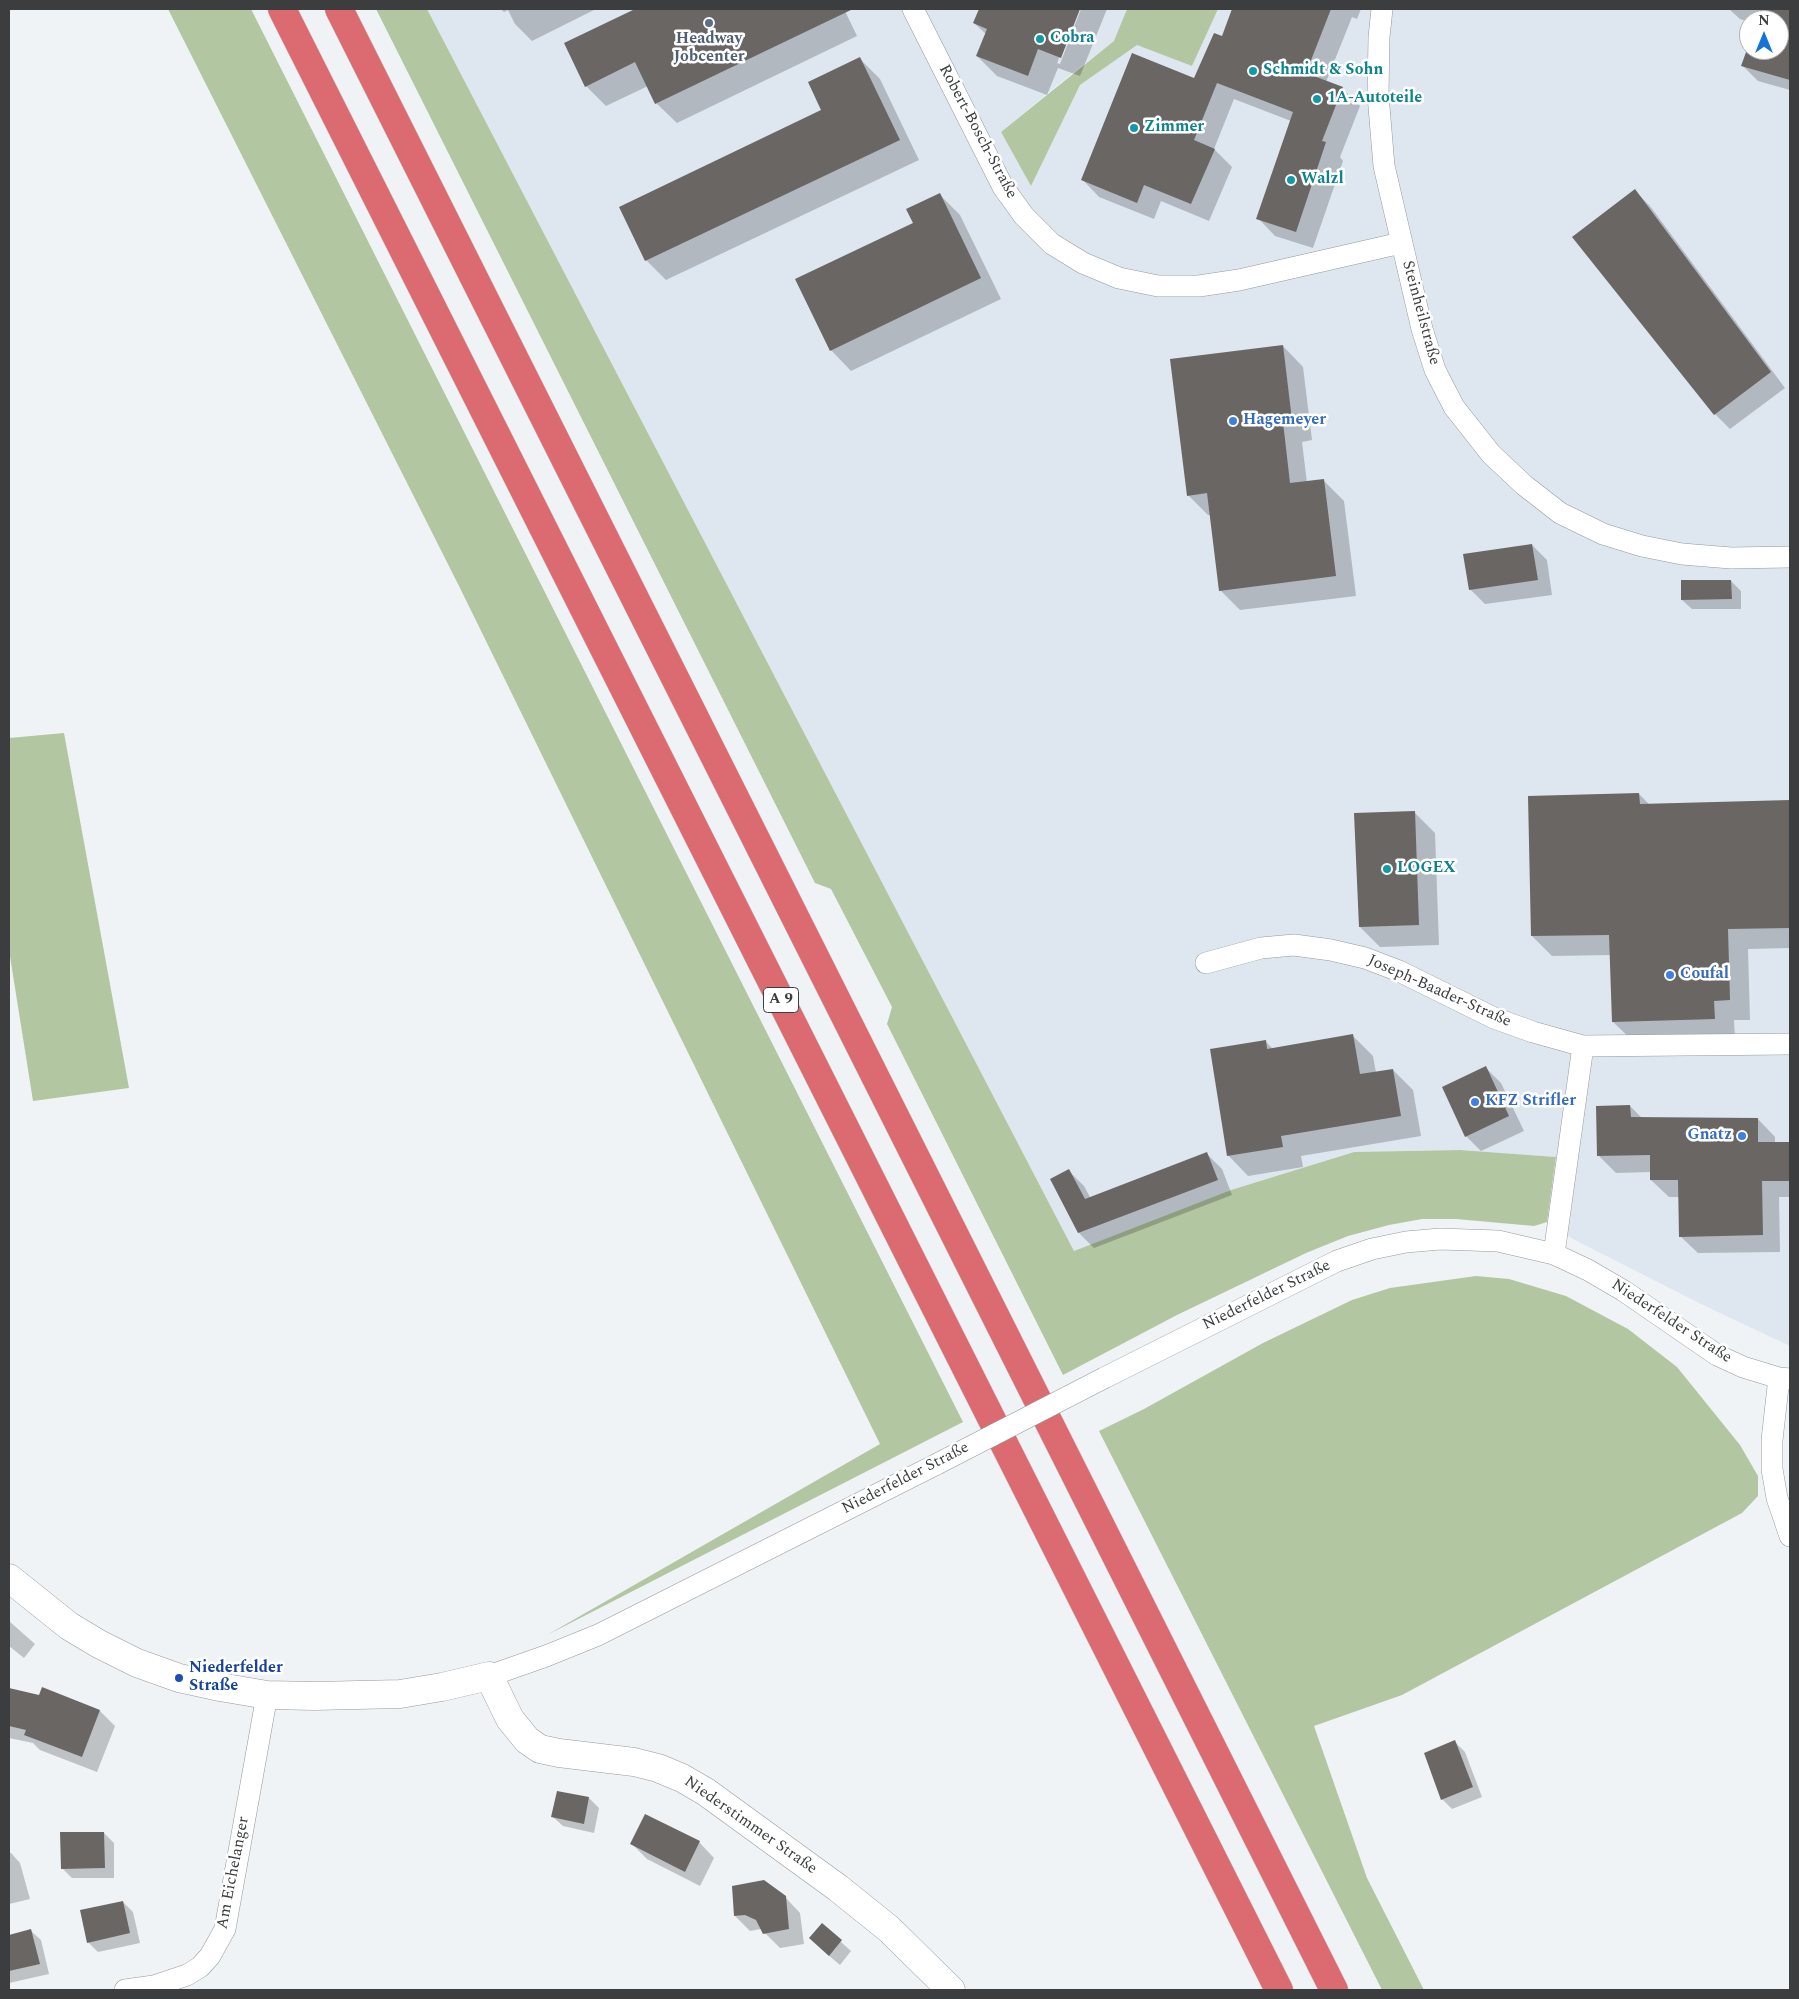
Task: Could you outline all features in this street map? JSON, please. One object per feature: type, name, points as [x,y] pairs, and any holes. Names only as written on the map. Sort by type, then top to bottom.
[{"type":"highway","name":"A 9","points":[[282,9],[1279,1990]]},
{"type":"highway","points":[[339,9],[1334,1990]]},
{"type":"street","name":"Robert-Bosch-Straße","points":[[913,9],[1003,187],[1024,216],[1052,244],[1084,263],[1119,278],[1148,284],[1158,286],[1199,286],[1239,280],[1402,243]]},
{"type":"street","name":"Steinheilstraße","points":[[1382,9],[1378,37],[1378,96],[1384,166],[1422,329],[1436,370],[1454,407],[1492,454],[1524,486],[1560,513],[1603,534],[1642,546],[1682,554],[1731,558],[1790,557]]},
{"type":"street","name":"Joseph-Baader-Straße","points":[[1206,963],[1261,948],[1294,945],[1331,950],[1365,958],[1399,971],[1494,1018],[1533,1032],[1583,1046],[1790,1044]]},
{"type":"street","points":[[1554,1254],[1583,1046]]},
{"type":"street","name":"Niederfelder Straße","points":[[9,1578],[69,1626],[99,1644],[137,1663],[179,1678],[267,1694],[315,1696],[400,1694],[489,1676],[598,1635],[1337,1261],[1406,1242],[1440,1239],[1498,1241],[1554,1254],[1588,1270],[1624,1291],[1718,1355],[1743,1367],[1785,1379]]},
{"type":"street","points":[[1785,1379],[1772,1440],[1772,1469],[1777,1498],[1790,1536]]},
{"type":"street","name":"Niederstimmer Straße","points":[[489,1676],[510,1719],[527,1740],[540,1749],[634,1762],[658,1768],[682,1778],[706,1792],[838,1888],[889,1930],[951,1990]]},
{"type":"street","name":"Am Eichelanger","points":[[125,1990],[155,1988],[173,1981],[200,1966],[210,1956],[225,1930],[267,1694]]},
{"type":"shaded area","points":[[427,9],[1127,9],[1115,41],[1075,71],[1001,132],[1031,185],[1080,85],[1137,44],[1192,66],[1218,9],[1790,9],[1790,1346],[1701,1304],[1573,1239],[1547,1222],[1556,1157],[1460,1150],[1354,1152],[1231,1190],[1074,1251]]},
{"type":"green space","points":[[168,9],[251,9],[963,1422],[547,1635],[880,1444],[459,586]]},
{"type":"green space","points":[[376,9],[427,9],[1074,1251],[1231,1190],[1354,1152],[1460,1150],[1556,1157],[1547,1222],[1534,1226],[1456,1219],[1422,1219],[1389,1225],[1348,1236],[1306,1253],[1177,1315],[1063,1375],[887,1024],[892,1007],[831,889],[815,883]]},
{"type":"green space","points":[[1127,9],[1218,9],[1192,66],[1137,45],[1080,85],[1031,186],[1001,132],[1114,41]]},
{"type":"green space","points":[[64,733],[129,1088],[33,1101],[9,950],[9,738]]},
{"type":"green space","points":[[1476,1276],[1509,1279],[1566,1296],[1628,1329],[1677,1367],[1740,1445],[1758,1476],[1758,1496],[1742,1513],[1402,1695],[1314,1726],[1367,1878],[1424,1990],[1382,1990],[1099,1431],[1144,1409],[1263,1343],[1352,1300],[1390,1288]]},
{"type":"building","points":[[635,9],[853,9],[655,104],[635,62],[585,87],[564,43]]},
{"type":"building","name":"Cobra","points":[[979,9],[1080,9],[1061,58],[1038,49],[1028,76],[976,56],[987,29],[973,23]]},
{"type":"building","points":[[1232,9],[1331,9],[1306,73],[1343,87],[1322,141],[1326,142],[1296,232],[1256,219],[1293,112],[1217,83],[1194,140],[1215,149],[1191,204],[1144,185],[1137,203],[1081,180],[1132,53],[1194,78],[1214,33],[1222,36]]},
{"type":"building","points":[[1790,9],[1790,80],[1741,66],[1743,60],[1789,60],[1789,10],[1761,10]]},
{"type":"building","points":[[860,57],[900,140],[645,261],[619,207],[821,110],[808,82]]},
{"type":"building","points":[[1635,189],[1771,372],[1714,415],[1572,237]]},
{"type":"building","points":[[940,193],[981,278],[830,351],[795,279],[913,223],[906,209]]},
{"type":"building","points":[[1283,345],[1292,420],[1283,422],[1290,483],[1324,479],[1336,576],[1219,591],[1207,493],[1187,496],[1170,359]]},
{"type":"building","points":[[1532,544],[1538,580],[1469,590],[1463,554]]},
{"type":"building","points":[[1681,580],[1731,580],[1732,599],[1681,600]]},
{"type":"building","points":[[1639,793],[1640,804],[1790,800],[1790,928],[1728,929],[1730,1000],[1714,1001],[1715,1019],[1612,1022],[1609,935],[1531,936],[1528,796]]},
{"type":"building","name":"LOGEX","points":[[1415,811],[1419,925],[1359,927],[1354,813]]},
{"type":"building","points":[[1353,1034],[1360,1074],[1393,1069],[1401,1116],[1281,1136],[1283,1147],[1227,1156],[1210,1049],[1266,1040],[1267,1049]]},
{"type":"building","name":"KFZ Strifler","points":[[1486,1066],[1509,1116],[1465,1137],[1442,1087]]},
{"type":"building","points":[[1630,1105],[1631,1117],[1758,1118],[1758,1142],[1790,1142],[1790,1181],[1762,1181],[1763,1235],[1679,1237],[1678,1180],[1650,1180],[1650,1155],[1597,1156],[1596,1106]]},
{"type":"building","points":[[1207,1152],[1218,1180],[1078,1233],[1050,1179],[1069,1169],[1085,1199]]},
{"type":"building","points":[[42,1687],[100,1710],[82,1757],[24,1735],[26,1730],[9,1726],[9,1688],[39,1695]]},
{"type":"building","points":[[1455,1740],[1473,1787],[1441,1800],[1424,1753]]},
{"type":"building","points":[[557,1791],[589,1797],[584,1824],[551,1817]]},
{"type":"building","points":[[645,1814],[700,1841],[685,1872],[630,1844]]},
{"type":"building","points":[[60,1832],[104,1832],[105,1868],[61,1869]]},
{"type":"building","points":[[764,1880],[786,1896],[789,1929],[763,1934],[756,1920],[745,1915],[734,1916],[732,1886]]},
{"type":"building","points":[[123,1901],[130,1933],[87,1943],[80,1910]]},
{"type":"building","points":[[822,1923],[842,1940],[829,1956],[809,1938]]},
{"type":"building","points":[[31,1929],[40,1964],[9,1971],[9,1935]]},
{"type":"place","name":"Headway Jobcenter","points":[[709,23]]},
{"type":"place","name":"Cobra","points":[[1040,39]]},
{"type":"place","name":"Schmidt & Sohn","points":[[1253,71]]},
{"type":"place","name":"1A-Autoteile","points":[[1317,99]]},
{"type":"place","name":"Zimmer","points":[[1134,128]]},
{"type":"place","name":"Walzl","points":[[1291,180]]},
{"type":"place","name":"Hagemeyer","points":[[1233,421]]},
{"type":"place","name":"LOGEX","points":[[1387,869]]},
{"type":"place","name":"Coufal","points":[[1670,975]]},
{"type":"place","name":"KFZ Strifler","points":[[1475,1102]]},
{"type":"place","name":"Gnatz","points":[[1742,1136]]},
{"type":"place","name":"Niederfelder Straße","points":[[179,1678]]}]
